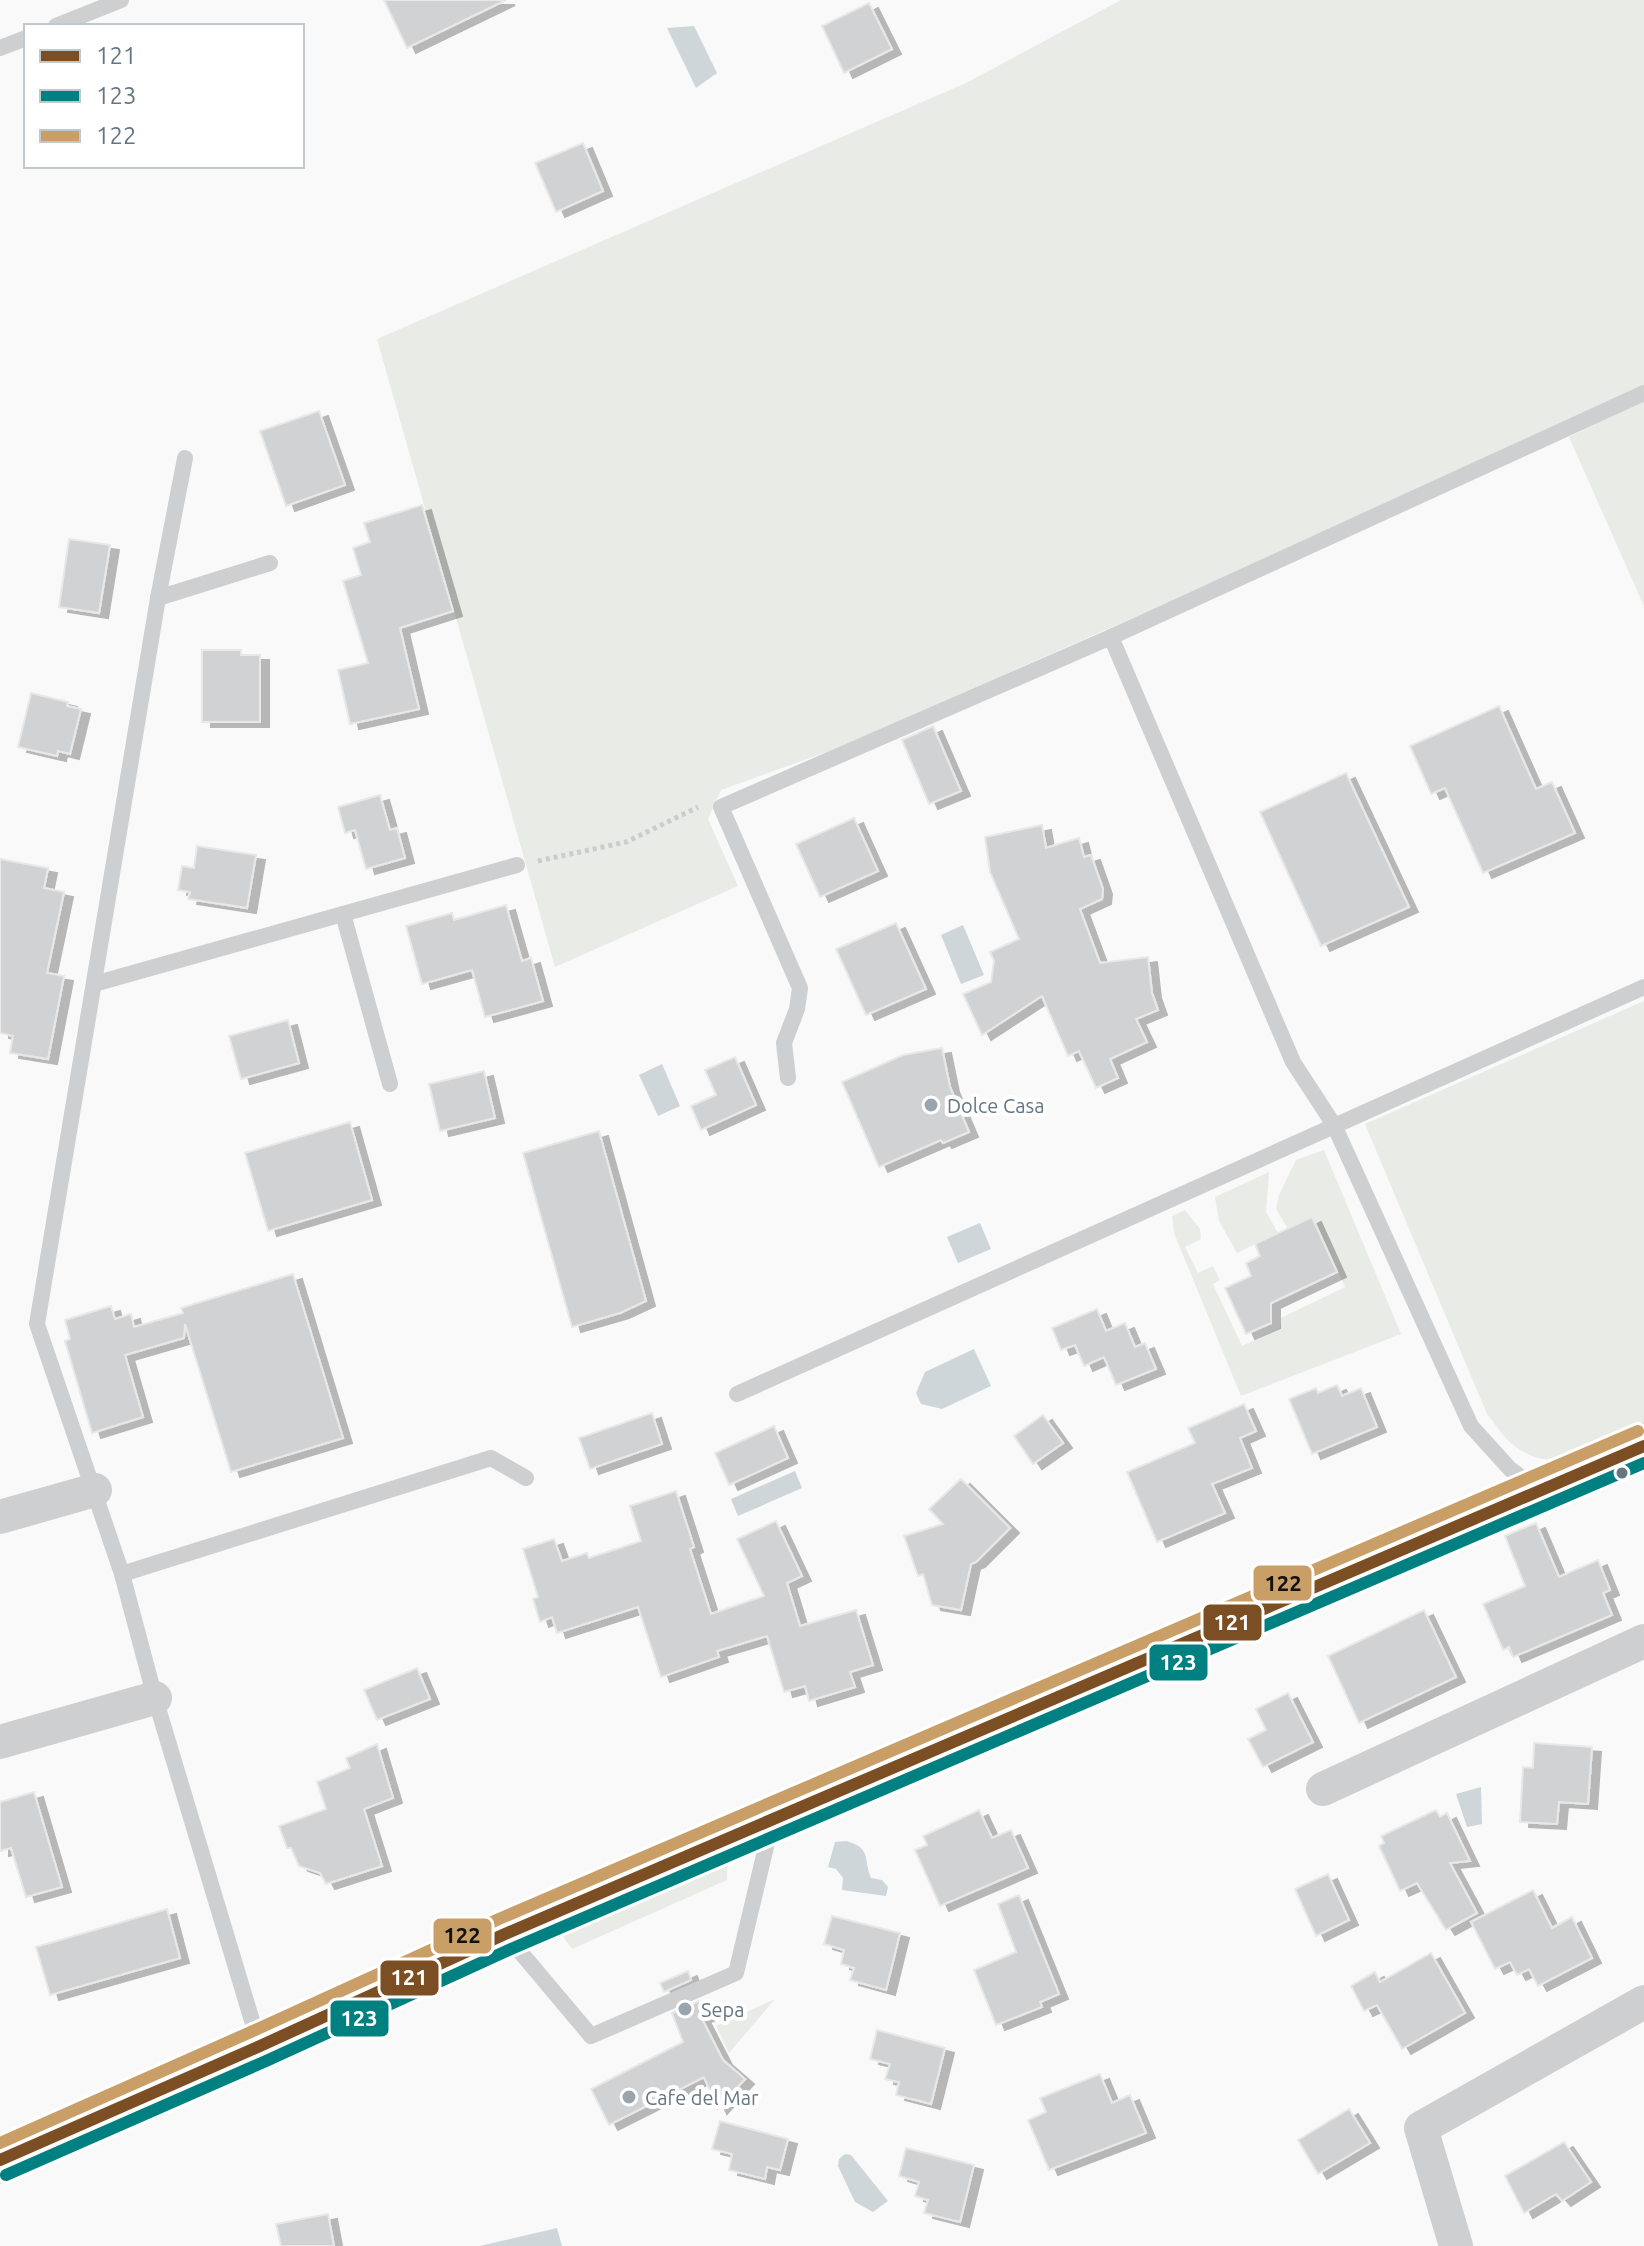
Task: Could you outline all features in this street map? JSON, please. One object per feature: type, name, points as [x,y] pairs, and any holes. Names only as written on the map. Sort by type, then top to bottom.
[{"type":"street","points":[[0,2160],[505,1934],[1644,1446],[1644,1469]]},
{"type":"street","points":[[0,1517],[95,1490]]},
{"type":"street","points":[[1323,1789],[1644,1641]]},
{"type":"street","points":[[0,1742],[155,1698]]},
{"type":"street","points":[[1456,2246],[1421,2128],[1644,2002]]},
{"type":"lane","points":[[61,24],[121,0]]},
{"type":"lane","points":[[0,48],[24,39]]},
{"type":"lane","points":[[788,1078],[784,1043],[797,1009],[800,988],[721,807],[1111,637],[1644,393]]},
{"type":"lane","points":[[185,458],[158,598],[37,1324],[122,1574],[155,1698],[260,2046]]},
{"type":"lane","points":[[158,598],[270,563]]},
{"type":"lane","points":[[1111,637],[1293,1062],[1334,1125],[1471,1426],[1510,1469],[1538,1490]]},
{"type":"lane","points":[[94,984],[517,865]]},
{"type":"lane","points":[[343,914],[390,1084]]},
{"type":"lane","points":[[737,1394],[1644,987]]},
{"type":"lane","points":[[122,1574],[491,1458],[526,1478]]},
{"type":"lane","points":[[505,1934],[591,2036],[736,1973],[772,1820]]},
{"type":"path","points":[[540,861],[626,842],[703,805],[721,807]]},
{"type":"shaded area","points":[[1121,0],[1644,0],[1644,386],[1137,616],[832,750],[721,790],[708,819],[738,886],[555,967],[377,339],[966,83]]},
{"type":"shaded area","points":[[694,26],[717,73],[696,88],[667,28]]},
{"type":"shaded area","points":[[1644,401],[1644,606],[1569,437]]},
{"type":"shaded area","points":[[963,925],[984,975],[961,984],[941,935]]},
{"type":"shaded area","points":[[1644,1001],[1644,1428],[1594,1451],[1560,1460],[1543,1459],[1527,1454],[1511,1443],[1487,1414],[1365,1124]]},
{"type":"shaded area","points":[[662,1064],[680,1106],[658,1116],[639,1075]]},
{"type":"shaded area","points":[[1324,1150],[1401,1334],[1241,1396],[1174,1233],[1172,1216],[1185,1210],[1200,1229],[1201,1239],[1185,1247],[1198,1273],[1213,1266],[1220,1280],[1213,1284],[1242,1346],[1280,1328],[1281,1318],[1345,1287],[1312,1217],[1288,1229],[1276,1209],[1279,1195],[1296,1160]]},
{"type":"shaded area","points":[[1269,1172],[1266,1212],[1278,1233],[1237,1253],[1219,1221],[1215,1197]]},
{"type":"shaded area","points":[[980,1223],[991,1249],[958,1263],[947,1237]]},
{"type":"shaded area","points":[[974,1349],[991,1386],[942,1409],[921,1404],[916,1393],[925,1372]]},
{"type":"shaded area","points":[[795,1471],[802,1488],[738,1516],[731,1499]]},
{"type":"shaded area","points":[[1481,1787],[1482,1824],[1467,1827],[1456,1794]]},
{"type":"shaded area","points":[[846,1841],[863,1851],[871,1878],[882,1880],[888,1887],[886,1896],[842,1890],[843,1878],[836,1869],[828,1867],[835,1842]]},
{"type":"shaded area","points":[[727,1864],[727,1880],[572,1949],[562,1935]]},
{"type":"shaded area","points":[[775,1999],[729,2053],[716,2026]]},
{"type":"shaded area","points":[[845,2154],[851,2155],[888,2201],[873,2212],[855,2202],[838,2166],[839,2159]]},
{"type":"shaded area","points":[[557,2228],[562,2246],[480,2246]]},
{"type":"building","points":[[384,0],[506,0],[407,48]]},
{"type":"building","points":[[869,3],[892,49],[844,73],[822,26]]},
{"type":"building","points":[[583,143],[603,191],[556,212],[535,163]]},
{"type":"building","points":[[319,411],[345,485],[286,506],[260,431]]},
{"type":"building","points":[[422,505],[453,611],[400,628],[419,709],[350,724],[338,670],[368,663],[343,581],[361,575],[353,548],[370,542],[364,523]]},
{"type":"building","points":[[69,539],[110,545],[99,613],[59,607]]},
{"type":"building","points":[[202,650],[241,650],[241,655],[260,655],[260,722],[202,722]]},
{"type":"building","points":[[31,693],[68,702],[67,706],[81,709],[70,754],[58,751],[57,756],[18,747]]},
{"type":"building","points":[[1499,706],[1536,789],[1552,782],[1575,833],[1483,873],[1445,788],[1431,794],[1410,746]]},
{"type":"building","points":[[933,726],[961,791],[929,804],[902,740]]},
{"type":"building","points":[[1346,773],[1409,907],[1321,946],[1260,812]]},
{"type":"building","points":[[380,795],[390,830],[397,828],[405,858],[366,869],[355,830],[345,833],[338,807]]},
{"type":"building","points":[[854,818],[878,871],[820,897],[796,844]]},
{"type":"building","points":[[1042,825],[1046,848],[1079,838],[1084,857],[1091,855],[1103,889],[1102,899],[1080,909],[1100,963],[1148,957],[1152,993],[1158,1010],[1136,1019],[1147,1042],[1110,1059],[1118,1078],[1096,1088],[1079,1051],[1068,1056],[1042,996],[982,1035],[963,994],[991,982],[994,961],[990,952],[1019,939],[990,872],[985,837]]},
{"type":"building","points":[[197,846],[256,855],[247,908],[188,899],[190,892],[178,890],[182,866],[194,868]]},
{"type":"building","points":[[0,859],[48,868],[44,888],[64,892],[47,973],[64,976],[48,1059],[10,1053],[13,1036],[0,1033]]},
{"type":"building","points":[[506,905],[522,961],[531,958],[543,1001],[485,1017],[472,970],[422,984],[406,926],[452,913],[454,920]]},
{"type":"building","points":[[896,923],[926,989],[866,1015],[836,949]]},
{"type":"building","points":[[288,1020],[299,1063],[241,1079],[229,1036]]},
{"type":"building","points":[[942,1048],[950,1087],[969,1132],[943,1143],[941,1140],[879,1167],[842,1082],[903,1055]]},
{"type":"building","points":[[735,1057],[756,1105],[701,1130],[691,1106],[716,1095],[705,1070]]},
{"type":"building","points":[[484,1071],[495,1118],[440,1131],[429,1084]]},
{"type":"building","points":[[350,1122],[372,1200],[268,1231],[245,1153]]},
{"type":"building","points":[[599,1131],[646,1301],[620,1313],[572,1327],[523,1153]]},
{"type":"building","points":[[1312,1217],[1337,1272],[1271,1303],[1271,1323],[1246,1334],[1225,1288],[1251,1276],[1246,1263],[1260,1256],[1255,1244]]},
{"type":"building","points":[[293,1274],[343,1438],[231,1472],[185,1324],[184,1338],[125,1355],[143,1417],[92,1433],[65,1341],[70,1339],[65,1320],[111,1306],[115,1319],[131,1314],[134,1327],[183,1313],[181,1308]]},
{"type":"building","points":[[1097,1309],[1106,1331],[1125,1323],[1135,1347],[1145,1343],[1156,1369],[1116,1385],[1104,1357],[1084,1366],[1075,1345],[1061,1350],[1052,1328]]},
{"type":"building","points":[[1337,1385],[1342,1396],[1361,1388],[1377,1427],[1312,1454],[1289,1399],[1316,1388],[1318,1393]]},
{"type":"building","points":[[1244,1404],[1256,1431],[1240,1438],[1252,1468],[1212,1484],[1225,1513],[1157,1542],[1127,1472],[1195,1443],[1188,1428]]},
{"type":"building","points":[[652,1413],[662,1444],[590,1469],[579,1438]]},
{"type":"building","points":[[1043,1415],[1063,1443],[1033,1464],[1014,1436]]},
{"type":"building","points":[[774,1426],[788,1458],[729,1485],[715,1453]]},
{"type":"building","points":[[961,1479],[1010,1528],[971,1564],[961,1610],[932,1605],[923,1574],[918,1576],[904,1536],[943,1524],[929,1509]]},
{"type":"building","points":[[676,1491],[694,1547],[690,1549],[711,1614],[764,1596],[737,1539],[776,1521],[802,1576],[787,1583],[800,1626],[856,1610],[873,1665],[850,1672],[855,1687],[809,1701],[805,1686],[784,1692],[767,1636],[717,1651],[719,1657],[661,1677],[638,1607],[557,1633],[552,1617],[540,1622],[533,1599],[538,1597],[523,1549],[554,1539],[562,1561],[587,1553],[589,1558],[641,1541],[630,1506]]},
{"type":"building","points":[[1536,1523],[1559,1577],[1598,1560],[1610,1590],[1603,1593],[1612,1615],[1513,1657],[1509,1647],[1503,1650],[1483,1604],[1525,1586],[1505,1536]]},
{"type":"building","points":[[1424,1610],[1456,1677],[1359,1723],[1328,1656]]},
{"type":"building","points":[[417,1668],[430,1699],[377,1720],[364,1690]]},
{"type":"building","points":[[1288,1693],[1313,1742],[1263,1767],[1248,1739],[1266,1730],[1256,1709]]},
{"type":"building","points":[[1534,1743],[1592,1747],[1588,1804],[1559,1802],[1557,1824],[1520,1822],[1523,1767],[1533,1768]]},
{"type":"building","points":[[377,1744],[393,1798],[364,1809],[382,1866],[326,1884],[320,1873],[299,1866],[291,1848],[287,1848],[279,1826],[326,1809],[317,1782],[350,1768],[346,1758]]},
{"type":"building","points":[[34,1792],[62,1887],[26,1897],[11,1848],[0,1851],[0,1802]]},
{"type":"building","points":[[979,1810],[992,1838],[1011,1830],[1028,1868],[940,1906],[915,1850],[927,1845],[923,1836]]},
{"type":"building","points":[[1436,1810],[1440,1817],[1447,1813],[1470,1861],[1450,1863],[1477,1913],[1446,1930],[1417,1883],[1400,1891],[1379,1846],[1384,1843],[1381,1836]]},
{"type":"building","points":[[1328,1874],[1349,1920],[1316,1936],[1295,1889]]},
{"type":"building","points":[[1533,1890],[1552,1928],[1572,1917],[1592,1958],[1538,1986],[1529,1969],[1517,1975],[1510,1962],[1495,1969],[1471,1922]]},
{"type":"building","points":[[1019,1895],[1059,1994],[1040,2002],[1042,2007],[996,2025],[974,1970],[1016,1952],[998,1904]]},
{"type":"building","points":[[167,1909],[180,1958],[50,1995],[36,1947]]},
{"type":"building","points":[[832,1916],[900,1933],[886,1990],[850,1980],[854,1968],[841,1964],[844,1950],[824,1944]]},
{"type":"building","points":[[1431,1953],[1465,2013],[1402,2049],[1377,2005],[1364,2011],[1351,1986],[1375,1972],[1380,1982]]},
{"type":"building","points":[[688,1971],[691,1980],[664,1992],[660,1983]]},
{"type":"building","points":[[699,2001],[705,2016],[701,2017],[723,2060],[745,2079],[718,2109],[704,2077],[609,2125],[591,2089],[683,2042],[672,2013]]},
{"type":"building","points":[[877,2030],[945,2048],[931,2104],[896,2095],[899,2082],[885,2079],[890,2064],[870,2059]]},
{"type":"building","points":[[1100,2074],[1112,2103],[1130,2095],[1146,2133],[1049,2170],[1028,2120],[1046,2112],[1040,2098]]},
{"type":"building","points":[[1349,2109],[1370,2143],[1318,2174],[1298,2140]]},
{"type":"building","points":[[720,2121],[788,2139],[780,2170],[767,2167],[765,2179],[729,2170],[732,2154],[712,2149]]},
{"type":"building","points":[[1564,2142],[1591,2182],[1562,2201],[1556,2194],[1524,2213],[1505,2176]]},
{"type":"building","points":[[906,2148],[974,2165],[960,2222],[924,2213],[928,2200],[915,2196],[919,2182],[899,2176]]},
{"type":"building","points":[[328,2214],[334,2246],[281,2246],[276,2224]]},
{"type":"transit line","name":"122","points":[[0,2143],[499,1919],[1638,1431]]},
{"type":"transit line","name":"121","points":[[0,2160],[505,1934],[1644,1446]]},
{"type":"transit line","name":"123","points":[[6,2175],[511,1949],[1644,1463]]},
{"type":"place","name":"Dolce Casa","points":[[931,1105]]},
{"type":"place","name":"Sepa","points":[[685,2009]]},
{"type":"place","name":"Cafe del Mar","points":[[629,2097]]}]
